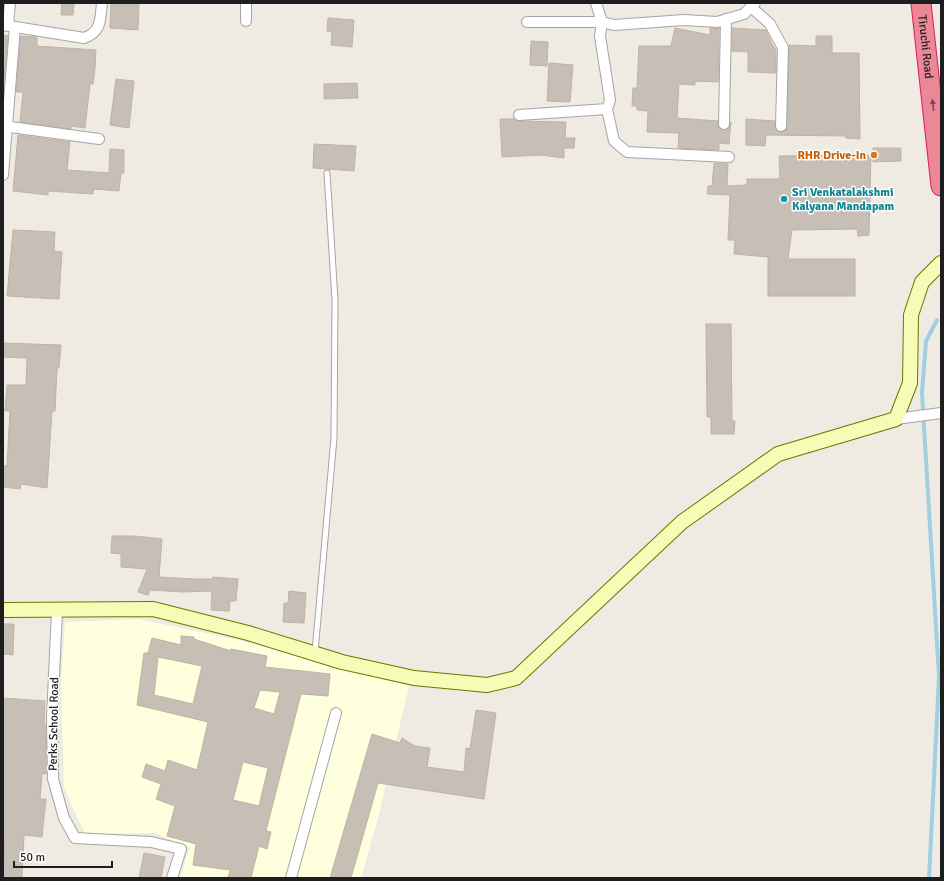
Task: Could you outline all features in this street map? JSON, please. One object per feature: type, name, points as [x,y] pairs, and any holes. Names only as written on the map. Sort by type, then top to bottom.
[{"type":"highway","name":"Tiruchi Road","points":[[921,3],[941,186]]},
{"type":"street","points":[[3,175],[10,3]]},
{"type":"street","points":[[9,25],[84,38],[90,36],[99,26],[102,3]]},
{"type":"street","points":[[246,3],[246,21]]},
{"type":"street","points":[[596,3],[602,22],[600,36],[610,100],[607,109],[614,141],[627,152],[729,157]]},
{"type":"street","points":[[527,22],[602,22],[614,25],[684,20],[717,22],[744,14],[753,5],[770,24],[783,48],[781,126]]},
{"type":"street","points":[[724,124],[726,19]]},
{"type":"street","points":[[519,115],[607,109]]},
{"type":"street","points":[[5,126],[99,139]]},
{"type":"street","points":[[896,419],[910,383],[911,315],[922,282],[941,263]]},
{"type":"street","points":[[3,610],[57,611],[153,609],[248,633],[342,662],[414,678],[487,685],[516,678],[682,522],[778,454],[896,419],[937,414]]},
{"type":"street","name":"Perks School Road","points":[[57,611],[52,718],[53,778],[64,818],[75,838],[151,842],[181,849],[172,878]]},
{"type":"street","points":[[291,878],[336,713]]},
{"type":"lane","points":[[315,653],[334,438],[335,300],[326,173]]},
{"type":"shaded area","points":[[138,619],[239,640],[409,686],[377,822],[361,878],[180,878],[190,847],[154,833],[85,834],[64,788],[61,682],[65,622]]},
{"type":"building","points":[[62,3],[74,3],[73,15],[61,15]]},
{"type":"building","points":[[111,3],[139,3],[138,30],[110,28]]},
{"type":"building","points":[[328,18],[354,20],[352,47],[331,45],[332,32],[327,31]]},
{"type":"building","points":[[675,28],[710,35],[710,28],[719,28],[718,82],[695,81],[695,85],[679,84],[677,118],[718,121],[719,127],[723,130],[729,128],[731,122],[729,144],[719,143],[719,150],[678,148],[679,133],[647,132],[648,111],[637,110],[637,106],[632,106],[633,88],[637,88],[639,46],[671,46]]},
{"type":"building","points":[[732,28],[766,30],[776,50],[776,73],[748,72],[748,52],[732,51]]},
{"type":"building","points":[[3,35],[8,36],[3,90]]},
{"type":"building","points":[[21,36],[37,37],[37,46],[96,50],[93,84],[90,84],[85,128],[71,126],[71,129],[20,122],[23,92],[16,92]]},
{"type":"building","points":[[816,36],[832,36],[832,53],[859,53],[860,139],[846,138],[846,136],[766,135],[765,146],[746,145],[746,119],[775,121],[775,129],[777,131],[781,132],[786,130],[789,45],[816,46]]},
{"type":"building","points":[[531,41],[548,42],[547,66],[530,65]]},
{"type":"building","points":[[549,63],[573,65],[570,102],[547,101]]},
{"type":"building","points":[[116,79],[134,81],[129,128],[110,125]]},
{"type":"building","points":[[357,83],[358,98],[324,99],[324,84]]},
{"type":"building","points":[[500,119],[566,122],[565,138],[575,138],[574,148],[564,148],[564,158],[540,155],[502,157]]},
{"type":"building","points":[[18,135],[70,142],[67,170],[109,173],[110,149],[124,150],[124,173],[121,173],[119,191],[94,189],[93,194],[48,191],[48,195],[13,191]]},
{"type":"building","points":[[314,144],[356,146],[354,171],[313,168]]},
{"type":"building","points":[[873,148],[901,148],[901,161],[873,162]]},
{"type":"building","points":[[871,155],[869,235],[858,236],[857,229],[792,230],[788,259],[855,259],[855,296],[768,296],[768,257],[734,254],[735,240],[728,240],[730,195],[707,194],[708,186],[712,186],[714,163],[728,164],[727,186],[747,185],[747,179],[780,179],[779,156]]},
{"type":"building","points":[[13,230],[55,232],[54,251],[62,252],[59,299],[7,296]]},
{"type":"building","points":[[706,324],[731,324],[732,421],[735,421],[734,434],[711,434],[711,417],[707,417]]},
{"type":"building","points":[[3,343],[61,345],[59,368],[57,368],[55,411],[52,411],[47,488],[21,484],[20,489],[3,487],[3,465],[7,466],[10,411],[5,411],[7,385],[26,385],[27,358],[3,357]]},
{"type":"building","points":[[112,536],[135,536],[162,539],[159,577],[212,579],[213,577],[238,579],[236,601],[230,601],[229,611],[211,610],[212,591],[183,592],[150,590],[148,595],[138,592],[147,569],[121,567],[121,554],[111,553]]},
{"type":"building","points":[[289,591],[306,593],[304,623],[283,622],[284,603],[288,603]]},
{"type":"building","points":[[3,624],[14,624],[13,655],[3,654]]},
{"type":"building","points":[[181,636],[194,637],[194,639],[231,651],[231,649],[267,656],[265,667],[330,674],[328,696],[301,694],[266,831],[271,832],[267,849],[259,846],[251,878],[228,878],[230,870],[193,865],[196,844],[167,836],[175,806],[156,799],[161,784],[142,777],[146,764],[165,771],[168,760],[197,770],[208,722],[137,705],[144,653],[148,653],[152,638],[181,645]],"holes":[[[158,657],[202,666],[193,704],[154,695]],[[260,690],[280,692],[274,714],[254,708]],[[243,762],[268,768],[259,806],[233,800]]]},
{"type":"building","points":[[3,698],[45,701],[44,725],[46,725],[46,774],[42,774],[40,799],[46,799],[42,837],[24,835],[22,878],[3,878],[5,829],[3,829]]},
{"type":"building","points":[[476,710],[496,713],[484,799],[378,783],[351,878],[330,878],[372,734],[400,743],[402,738],[415,746],[430,748],[427,767],[464,772],[466,748],[470,749]]},
{"type":"building","points":[[144,853],[165,857],[161,878],[139,878]]},
{"type":"waterway","points":[[929,878],[939,677],[922,393],[926,341],[937,320]]},
{"type":"place","name":"RHR Drive-In","points":[[874,155]]},
{"type":"place","name":"Sri Venkatalakshmi Kalyana Mandapam","points":[[784,199]]}]
